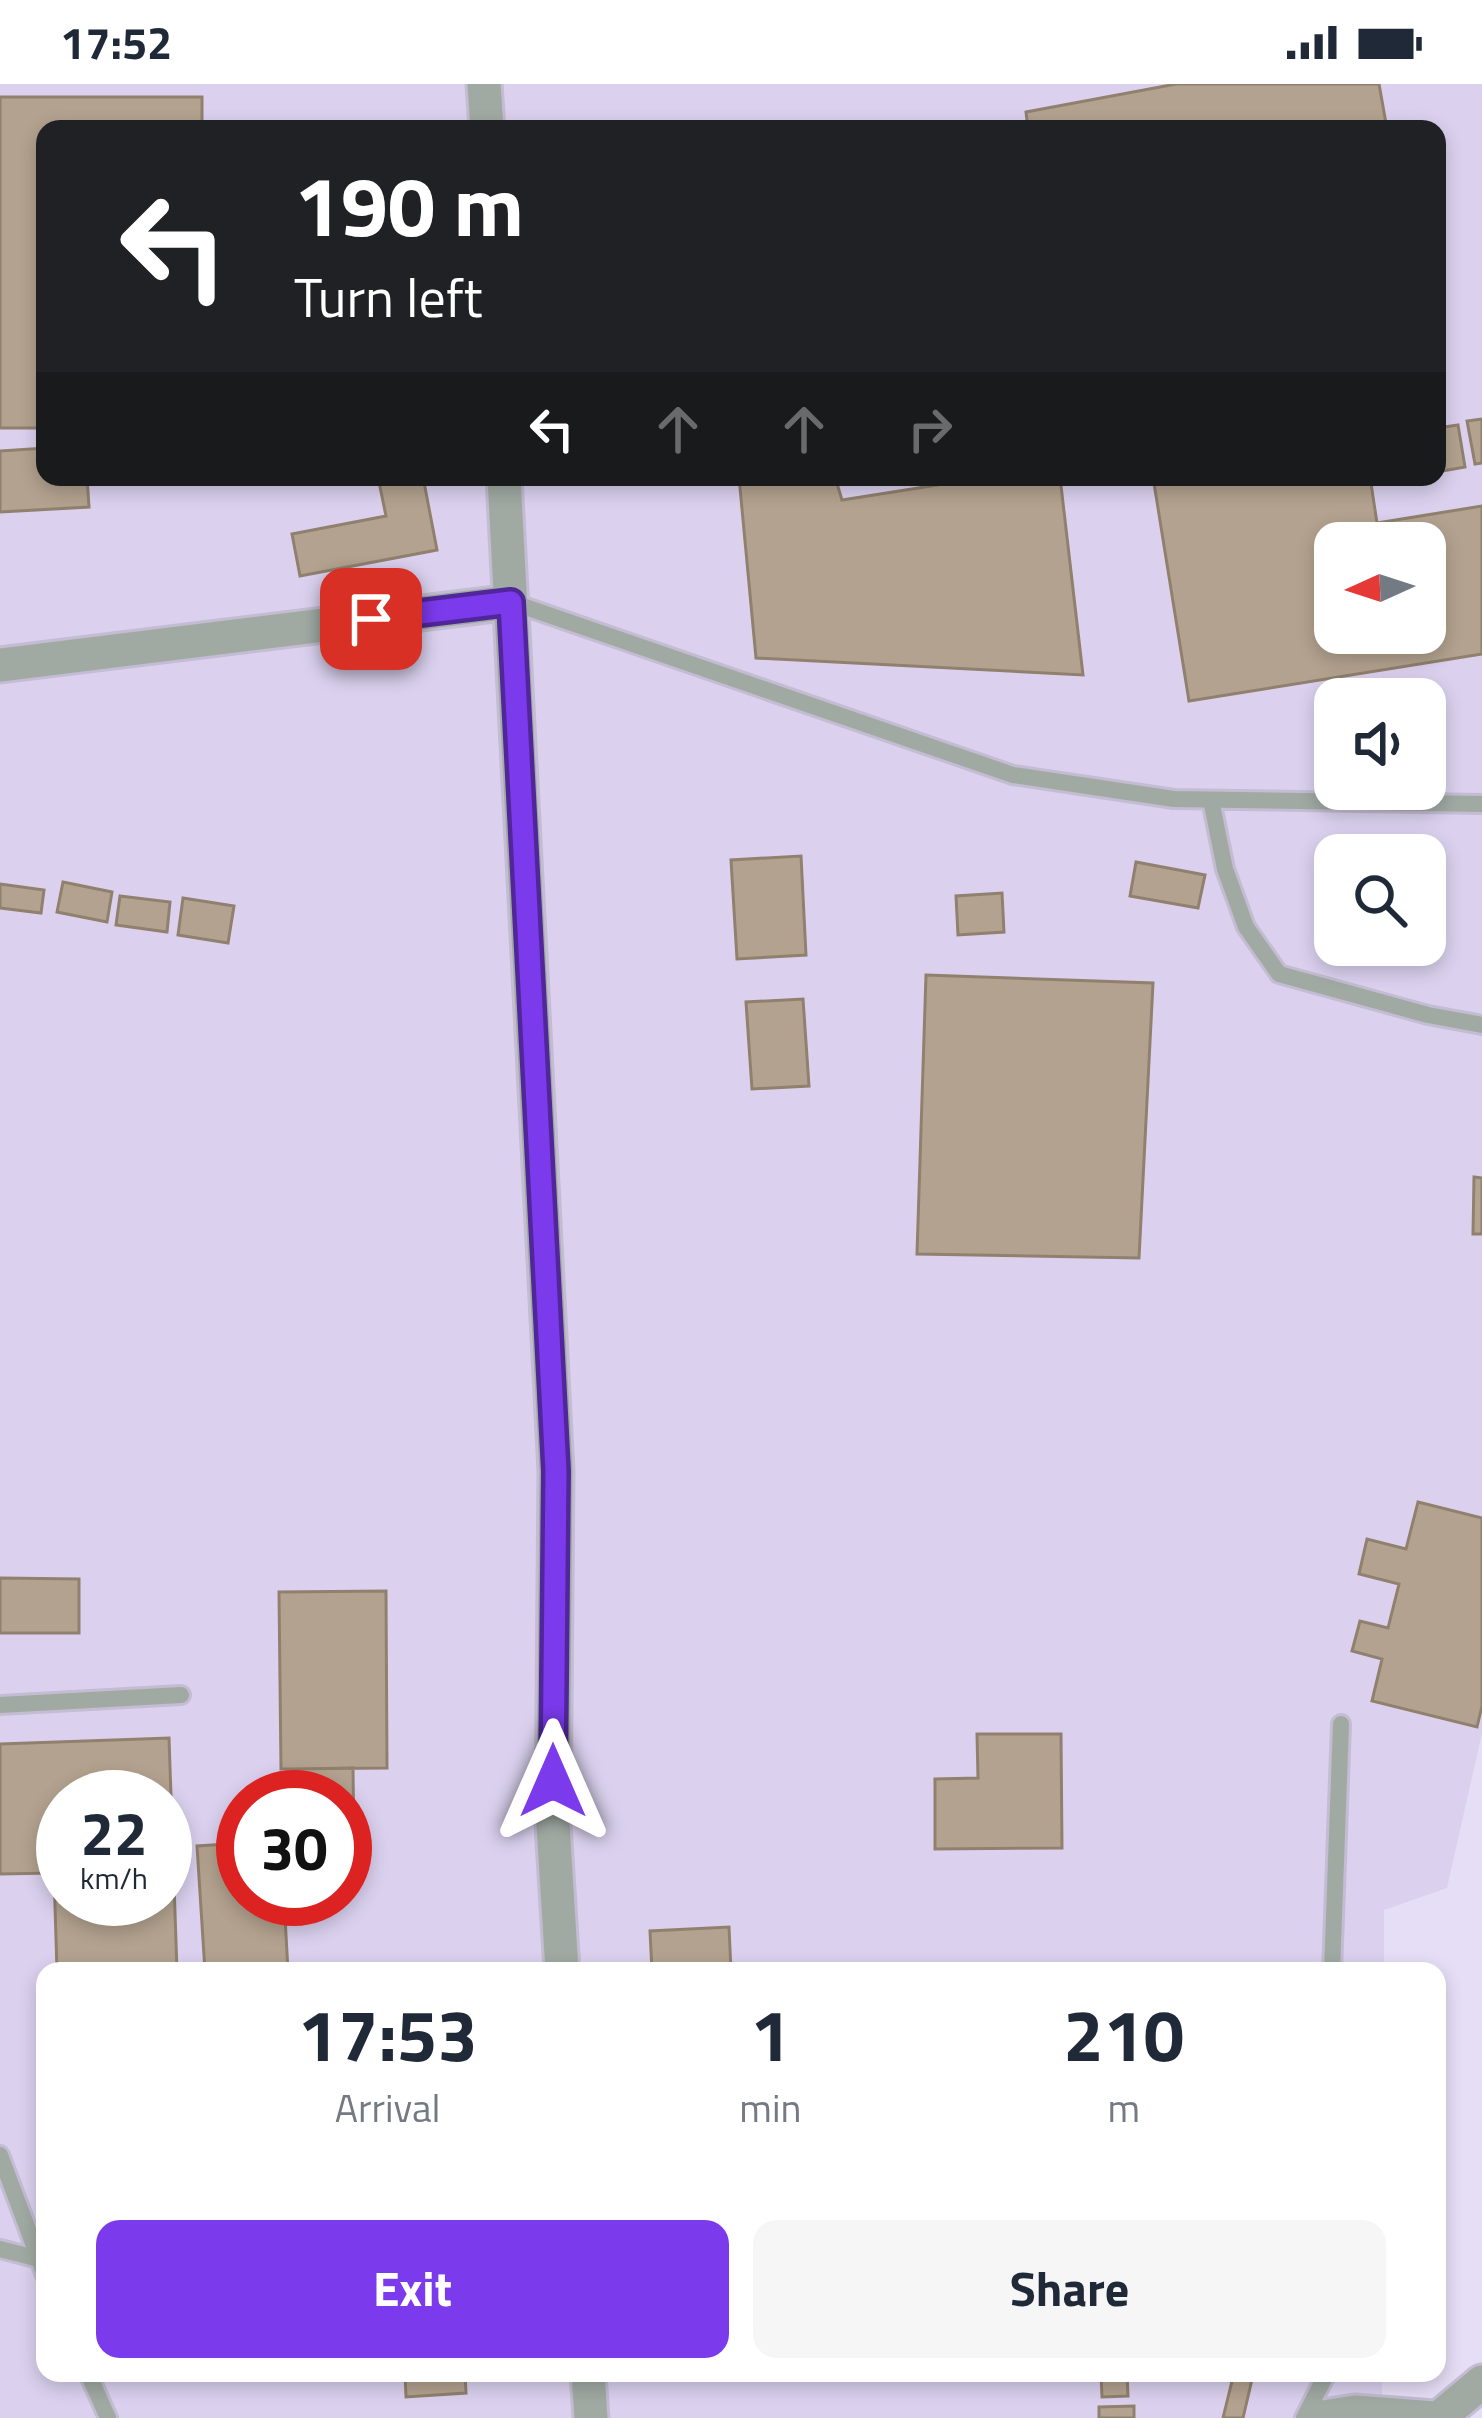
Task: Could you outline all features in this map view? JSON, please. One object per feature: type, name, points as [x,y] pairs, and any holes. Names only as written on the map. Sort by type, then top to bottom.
[{"type":"street","points":[[484,84],[486,120]]},
{"type":"street","points":[[505,486],[556,1471],[553,1826],[561,1962]]},
{"type":"street","points":[[0,665],[511,602]]},
{"type":"street","points":[[589,2382],[591,2418]]},
{"type":"street","points":[[1317,2418],[1355,2412],[1436,2418],[1482,2383]]},
{"type":"lane","points":[[511,602],[1013,775],[1174,800],[1482,804]]},
{"type":"lane","points":[[1211,800],[1225,868],[1246,927],[1279,974],[1428,1016],[1482,1024]]},
{"type":"lane","points":[[0,1705],[181,1695]]},
{"type":"lane","points":[[1332,1962],[1341,1724]]},
{"type":"lane","points":[[0,2155],[36,2251]]},
{"type":"lane","points":[[0,2248],[36,2264]]},
{"type":"lane","points":[[92,2382],[108,2418]]},
{"type":"lane","points":[[1304,2418],[1322,2382]]},
{"type":"shaded area","points":[[0,84],[1482,84],[1482,1733],[1447,1888],[1384,1910],[1384,1962],[36,1962],[36,2382],[1382,2382],[1382,2418],[0,2418]]},
{"type":"building","points":[[1176,84],[1379,84],[1385,120],[1027,120],[1026,112]]},
{"type":"building","points":[[0,97],[202,97],[202,120],[36,120],[36,428],[0,428]]},
{"type":"building","points":[[1482,419],[1482,463],[1475,464],[1467,421]]},
{"type":"building","points":[[1458,425],[1465,467],[1446,470],[1446,427]]},
{"type":"building","points":[[36,449],[36,486],[88,486],[89,507],[0,512],[0,451]]},
{"type":"building","points":[[380,486],[425,486],[437,550],[300,576],[292,534],[386,516]]},
{"type":"building","points":[[740,486],[838,486],[842,500],[931,486],[1061,486],[1083,675],[756,658]]},
{"type":"building","points":[[1154,486],[1371,486],[1377,522],[1314,522],[1314,654],[1446,654],[1446,522],[1383,522],[1482,506],[1482,654],[1189,701]]},
{"type":"building","points":[[801,856],[806,955],[737,959],[731,860]]},
{"type":"building","points":[[1136,862],[1205,875],[1198,908],[1130,896]]},
{"type":"building","points":[[63,882],[112,892],[107,922],[57,912]]},
{"type":"building","points":[[0,884],[44,890],[41,913],[0,908]]},
{"type":"building","points":[[1002,893],[1004,932],[958,935],[956,896]]},
{"type":"building","points":[[120,896],[170,902],[167,932],[116,925]]},
{"type":"building","points":[[183,898],[234,906],[228,943],[178,935]]},
{"type":"building","points":[[926,975],[1153,983],[1139,1258],[917,1254]]},
{"type":"building","points":[[803,999],[809,1086],[752,1089],[746,1002]]},
{"type":"building","points":[[1474,1177],[1482,1178],[1482,1234],[1473,1234]]},
{"type":"building","points":[[1418,1502],[1482,1518],[1482,1706],[1477,1727],[1372,1701],[1382,1659],[1352,1651],[1360,1621],[1388,1628],[1399,1584],[1359,1574],[1367,1539],[1406,1549]]},
{"type":"building","points":[[0,1578],[79,1579],[79,1633],[0,1633]]},
{"type":"building","points":[[386,1591],[387,1768],[281,1769],[279,1592]]},
{"type":"building","points":[[977,1734],[1061,1734],[1062,1848],[935,1849],[935,1779],[978,1778]]},
{"type":"building","points":[[169,1738],[170,1770],[36,1770],[36,1873],[0,1874],[0,1744]]},
{"type":"building","points":[[353,1768],[353,1770],[292,1770]]},
{"type":"building","points":[[216,1845],[216,1926],[286,1926],[288,1962],[204,1962],[197,1846]]},
{"type":"building","points":[[56,1926],[175,1926],[177,1962],[57,1962]]},
{"type":"building","points":[[729,1927],[731,1962],[652,1962],[650,1931]]},
{"type":"building","points":[[405,2382],[465,2382],[466,2393],[406,2397]]},
{"type":"building","points":[[1101,2382],[1127,2382],[1128,2396],[1102,2397]]},
{"type":"building","points":[[1232,2382],[1251,2382],[1243,2418],[1223,2418]]},
{"type":"building","points":[[1134,2406],[1134,2418],[1099,2418],[1099,2407]]},
{"type":"route","points":[[371,619],[511,602],[556,1471],[553,1781]]}]
